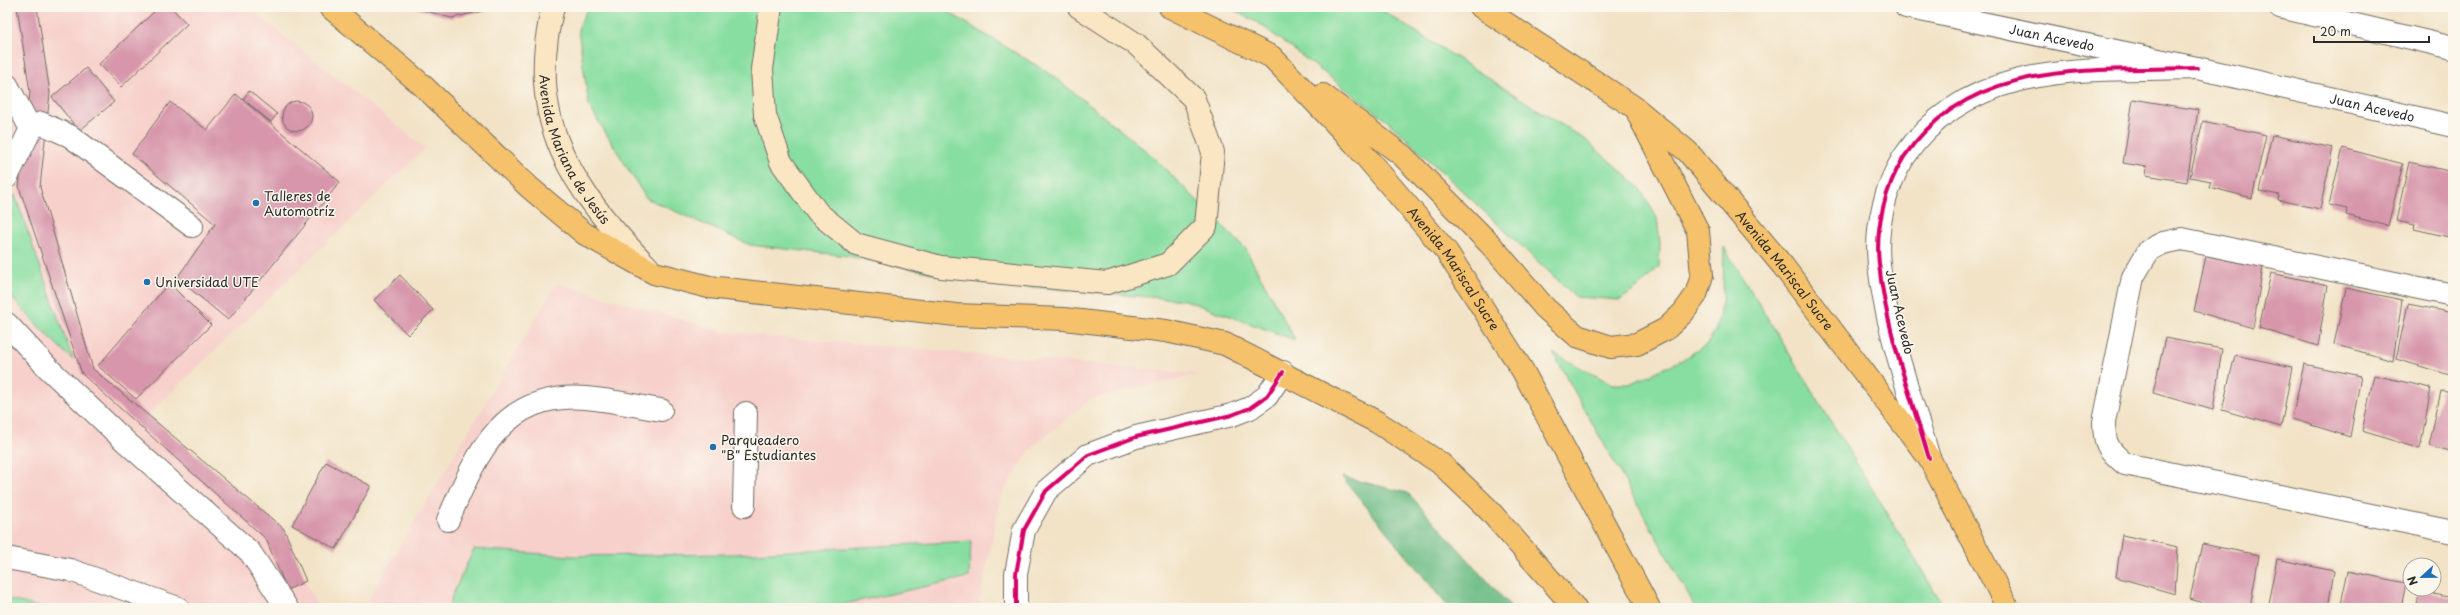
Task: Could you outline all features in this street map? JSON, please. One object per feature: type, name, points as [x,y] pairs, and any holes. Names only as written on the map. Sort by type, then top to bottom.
[{"type":"main road","points":[[330,7],[421,84],[530,188],[585,234],[654,273],[709,287],[740,291],[956,315],[1064,319],[1166,331],[1225,344],[1283,372],[1378,422],[1440,463],[1487,508],[1575,608]]},
{"type":"main road","name":"Avenida Mariana de Jesús","points":[[553,7],[547,30],[544,76],[548,108],[562,155],[602,218],[654,273]]},
{"type":"main road","points":[[771,7],[762,68],[765,115],[781,162],[818,213],[856,244],[941,267],[1107,283],[1168,264],[1206,226],[1213,152],[1194,99],[1136,44],[1078,7]]},
{"type":"main road","name":"Avenida Mariscal Sucre","points":[[1170,7],[1272,58],[1355,144],[1447,252],[1523,371],[1649,608]]},
{"type":"main road","name":"Avenida Mariscal Sucre","points":[[1481,7],[1634,107],[1688,152],[1783,266],[1929,458],[2008,608]]},
{"type":"main road","points":[[1272,58],[1403,156],[1490,244],[1545,308],[1577,336],[1611,347],[1637,344],[1666,329],[1684,313],[1696,295],[1702,275],[1698,231],[1634,107]]},
{"type":"street","name":"Juan Acevedo","points":[[1906,7],[2197,68],[2453,126]]},
{"type":"street","points":[[2280,7],[2453,48]]},
{"type":"street","name":"Juan Acevedo","points":[[1929,458],[1889,322],[1879,262],[1881,211],[1895,171],[1917,139],[1943,114],[1975,94],[2022,79],[2064,72],[2197,68]]},
{"type":"street","points":[[7,84],[31,129]]},
{"type":"street","points":[[7,176],[31,129],[41,123],[70,136],[192,226]]},
{"type":"street","points":[[2453,294],[2182,239],[2163,243],[2149,250],[2133,277],[2104,422],[2104,439],[2112,453],[2125,464],[2453,532]]},
{"type":"street","points":[[7,324],[48,368],[92,410],[250,552],[287,608]]},
{"type":"street","points":[[1016,608],[1016,574],[1024,530],[1046,491],[1088,455],[1136,437],[1232,415],[1250,408],[1267,396],[1283,372]]},
{"type":"street","points":[[448,520],[470,468],[487,440],[504,422],[529,407],[556,399],[585,397],[661,410]]},
{"type":"street","points":[[744,506],[746,413]]},
{"type":"street","points":[[7,558],[70,570],[178,608]]},
{"type":"shaded area","name":"Universidad UTE","points":[[7,7],[248,7],[425,148],[148,415],[281,533],[316,603],[321,608],[7,608]]},
{"type":"shaded area","points":[[557,283],[724,332],[1201,374],[1092,398],[1031,449],[1001,496],[978,608],[363,608]]},
{"type":"green space","points":[[588,7],[940,7],[1052,75],[1150,154],[1245,248],[1295,340],[1185,300],[983,283],[848,256],[750,245],[646,198],[589,106],[578,29]]},
{"type":"green space","points":[[1228,7],[1377,7],[1587,141],[1639,187],[1657,218],[1660,243],[1659,267],[1639,287],[1620,300],[1576,297],[1385,119],[1260,24]]},
{"type":"green space","points":[[15,195],[73,360],[41,329],[7,292],[7,201]]},
{"type":"green space","points":[[1724,247],[1945,608],[1696,608],[1553,353],[1612,384],[1629,384],[1682,360],[1707,344],[1716,329],[1723,298]]},
{"type":"green space","points":[[1342,477],[1408,493],[1512,608],[1449,608]]},
{"type":"green space","points":[[971,541],[969,577],[826,608],[449,608],[452,596],[474,549],[572,556],[735,554]]},
{"type":"green space","points":[[7,599],[43,608],[7,608]]},
{"type":"building","points":[[17,7],[37,7],[50,93],[40,187],[93,369],[284,529],[306,581],[287,590],[266,539],[82,374],[19,187],[30,92]]},
{"type":"building","points":[[159,7],[171,7],[187,24],[121,87],[99,64]]},
{"type":"building","points":[[412,7],[453,9],[496,8],[451,18]]},
{"type":"building","points":[[86,68],[114,102],[79,131],[52,97]]},
{"type":"building","points":[[249,91],[277,114],[271,122],[243,99]]},
{"type":"building","name":"Talleres de Automotríz","points":[[236,94],[340,182],[228,320],[177,278],[215,224],[132,154],[170,102],[207,130]]},
{"type":"building","points":[[2133,99],[2198,110],[2187,182],[2146,175],[2147,167],[2123,163]]},
{"type":"building","points":[[297,101],[307,106],[312,116],[307,126],[297,131],[287,126],[282,116],[287,106]]},
{"type":"building","points":[[2203,121],[2266,135],[2252,198],[2209,187],[2211,181],[2190,177]]},
{"type":"building","points":[[2272,135],[2333,148],[2320,209],[2278,200],[2279,195],[2259,191]]},
{"type":"building","points":[[2343,148],[2403,164],[2388,226],[2346,215],[2347,209],[2329,205]]},
{"type":"building","points":[[2409,162],[2453,172],[2453,238],[2414,229],[2415,225],[2396,221]]},
{"type":"building","points":[[2206,256],[2263,267],[2253,328],[2194,311]]},
{"type":"building","points":[[2271,273],[2328,285],[2318,346],[2259,328]]},
{"type":"building","points":[[400,275],[433,310],[408,335],[374,300]]},
{"type":"building","points":[[169,283],[211,325],[136,399],[98,366]]},
{"type":"building","points":[[2346,288],[2402,300],[2393,361],[2334,344]]},
{"type":"building","points":[[2408,304],[2453,313],[2453,376],[2396,359]]},
{"type":"building","points":[[2165,338],[2222,349],[2213,410],[2153,393]]},
{"type":"building","points":[[2235,355],[2292,367],[2281,427],[2222,410]]},
{"type":"building","points":[[2304,364],[2361,376],[2350,437],[2292,419]]},
{"type":"building","points":[[2374,375],[2431,388],[2420,449],[2362,431]]},
{"type":"building","points":[[2441,391],[2453,393],[2453,453],[2429,446]]},
{"type":"building","points":[[326,462],[371,486],[336,549],[292,525]]},
{"type":"building","points":[[2122,535],[2178,547],[2175,594],[2116,577]]},
{"type":"building","points":[[2202,544],[2259,555],[2250,608],[2220,608],[2190,599]]},
{"type":"building","points":[[2277,559],[2334,571],[2328,608],[2267,608]]},
{"type":"building","points":[[2348,571],[2402,582],[2403,597],[2401,608],[2340,608]]},
{"type":"building","points":[[2442,596],[2453,598],[2453,608],[2415,608],[2418,597],[2442,597]]},
{"type":"cycle path","points":[[1929,458],[1893,338],[1882,289],[1879,264],[1878,250],[1880,222],[1883,208],[1892,181],[1904,157],[1932,125],[1963,102],[1998,86],[2036,76],[2076,71],[2197,68]]},
{"type":"cycle path","points":[[1016,608],[1016,574],[1024,530],[1046,491],[1088,455],[1136,437],[1232,415],[1250,408],[1267,396],[1283,372]]},
{"type":"place","name":"Talleres de Automotríz","points":[[256,203]]},
{"type":"place","name":"Universidad UTE","points":[[147,282]]},
{"type":"place","name":"Parqueadero \"B\" Estudiantes","points":[[713,447]]}]
